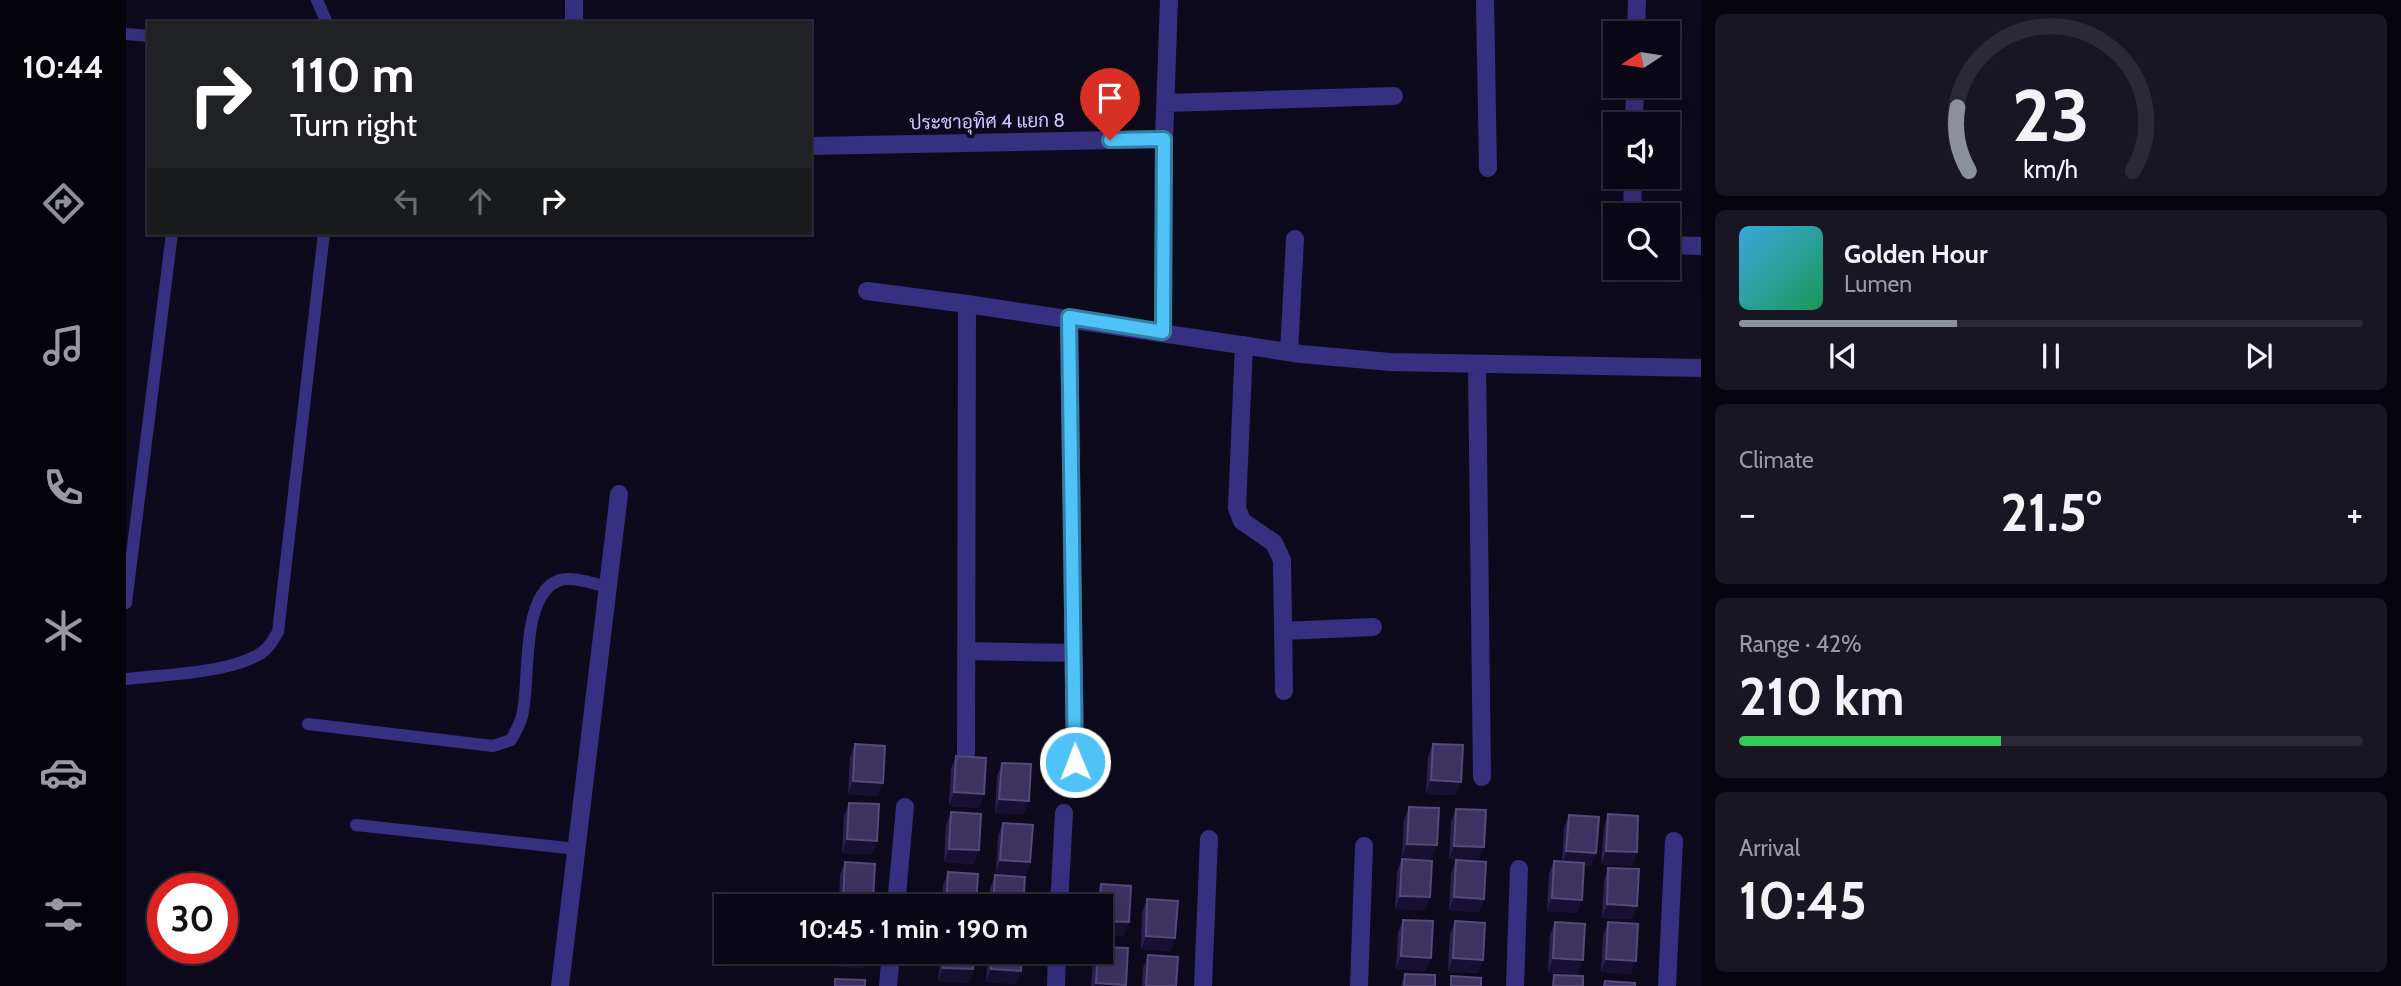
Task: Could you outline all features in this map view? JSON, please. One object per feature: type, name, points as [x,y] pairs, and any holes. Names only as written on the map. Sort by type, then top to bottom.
[{"type":"street","points":[[574,0],[574,21]]},
{"type":"street","points":[[1163,332],[1164,139],[1169,0]]},
{"type":"street","points":[[1485,0],[1488,168]]},
{"type":"street","points":[[1636,21],[1637,0]]},
{"type":"street","points":[[1166,103],[1394,96]]},
{"type":"street","name":"ประชาอุทิศ 4 แยก 8","points":[[812,146],[1164,139]]},
{"type":"street","points":[[1289,352],[1295,239]]},
{"type":"street","points":[[1680,246],[1701,246]]},
{"type":"street","points":[[867,291],[1069,317],[1289,352],[1390,362],[1477,366],[1701,368]]},
{"type":"street","points":[[966,754],[967,304]]},
{"type":"street","points":[[1069,317],[1075,762]]},
{"type":"street","points":[[1244,345],[1237,508],[1242,521],[1273,543],[1282,560],[1284,691]]},
{"type":"street","points":[[1477,366],[1482,777]]},
{"type":"street","points":[[560,986],[619,494]]},
{"type":"street","points":[[1283,631],[1373,627]]},
{"type":"street","points":[[967,651],[1074,653]]},
{"type":"street","points":[[896,894],[905,807]]},
{"type":"street","points":[[1060,894],[1064,813]]},
{"type":"street","points":[[1203,986],[1209,839]]},
{"type":"street","points":[[1667,986],[1674,841]]},
{"type":"street","points":[[1359,986],[1364,846]]},
{"type":"street","points":[[1515,986],[1519,869]]},
{"type":"street","points":[[888,986],[890,964]]},
{"type":"street","points":[[1056,986],[1057,964]]},
{"type":"lane","points":[[317,0],[326,21]]},
{"type":"lane","points":[[126,34],[147,36]]},
{"type":"lane","points":[[126,603],[172,235]]},
{"type":"lane","points":[[126,679],[208,669],[256,657],[269,647],[278,632],[324,235]]},
{"type":"lane","points":[[308,724],[493,746],[511,740],[522,717],[528,646],[538,599],[547,587],[563,579],[608,587]]},
{"type":"lane","points":[[356,825],[577,849]]},
{"type":"building","points":[[855,744],[885,746],[883,783],[853,781]]},
{"type":"building","points":[[1433,744],[1463,745],[1461,782],[1431,780]]},
{"type":"building","points":[[956,756],[986,758],[984,794],[954,792]]},
{"type":"building","points":[[1002,763],[1031,764],[1029,801],[999,799]]},
{"type":"building","points":[[849,803],[879,804],[877,841],[847,839]]},
{"type":"building","points":[[1409,807],[1439,808],[1437,845],[1407,844]]},
{"type":"building","points":[[1456,809],[1486,810],[1484,847],[1454,846]]},
{"type":"building","points":[[951,812],[981,814],[979,850],[949,849]]},
{"type":"building","points":[[1608,814],[1638,816],[1637,852],[1606,851]]},
{"type":"building","points":[[1569,815],[1599,817],[1596,853],[1566,851]]},
{"type":"building","points":[[1003,823],[1033,825],[1030,862],[1000,860]]},
{"type":"building","points":[[1402,859],[1432,861],[1430,897],[1400,896]]},
{"type":"building","points":[[1456,860],[1486,862],[1484,899],[1454,897]]},
{"type":"building","points":[[1554,861],[1584,863],[1582,900],[1552,898]]},
{"type":"building","points":[[845,862],[875,864],[873,894],[843,894]]},
{"type":"building","points":[[1608,868],[1639,869],[1637,906],[1607,904]]},
{"type":"building","points":[[948,872],[978,874],[977,894],[947,894]]},
{"type":"building","points":[[995,875],[1025,877],[1024,894],[994,894]]},
{"type":"building","points":[[1101,884],[1131,886],[1129,922],[1113,921],[1113,894],[1101,894]]},
{"type":"building","points":[[1147,899],[1178,901],[1175,938],[1146,936]]},
{"type":"building","points":[[1403,920],[1433,921],[1431,958],[1401,956]]},
{"type":"building","points":[[1455,921],[1485,923],[1483,960],[1453,958]]},
{"type":"building","points":[[1555,922],[1585,924],[1583,960],[1553,958]]},
{"type":"building","points":[[1608,922],[1638,924],[1636,961],[1606,959]]},
{"type":"building","points":[[1113,947],[1128,948],[1126,985],[1096,983],[1097,964],[1113,964]]},
{"type":"building","points":[[1148,955],[1178,957],[1176,986],[1146,986]]},
{"type":"building","points":[[943,964],[973,964],[973,969],[943,968]]},
{"type":"building","points":[[991,964],[1021,964],[1021,971],[991,969]]},
{"type":"building","points":[[1405,974],[1435,975],[1435,986],[1404,986]]},
{"type":"building","points":[[1554,975],[1583,976],[1583,986],[1553,986]]},
{"type":"building","points":[[1451,976],[1481,978],[1481,986],[1451,986]]},
{"type":"building","points":[[835,979],[865,980],[865,986],[835,986]]},
{"type":"building","points":[[1605,981],[1635,983],[1635,986],[1604,986]]},
{"type":"route","points":[[1075,762],[1069,317],[1163,332],[1164,139],[1110,140]]}]
